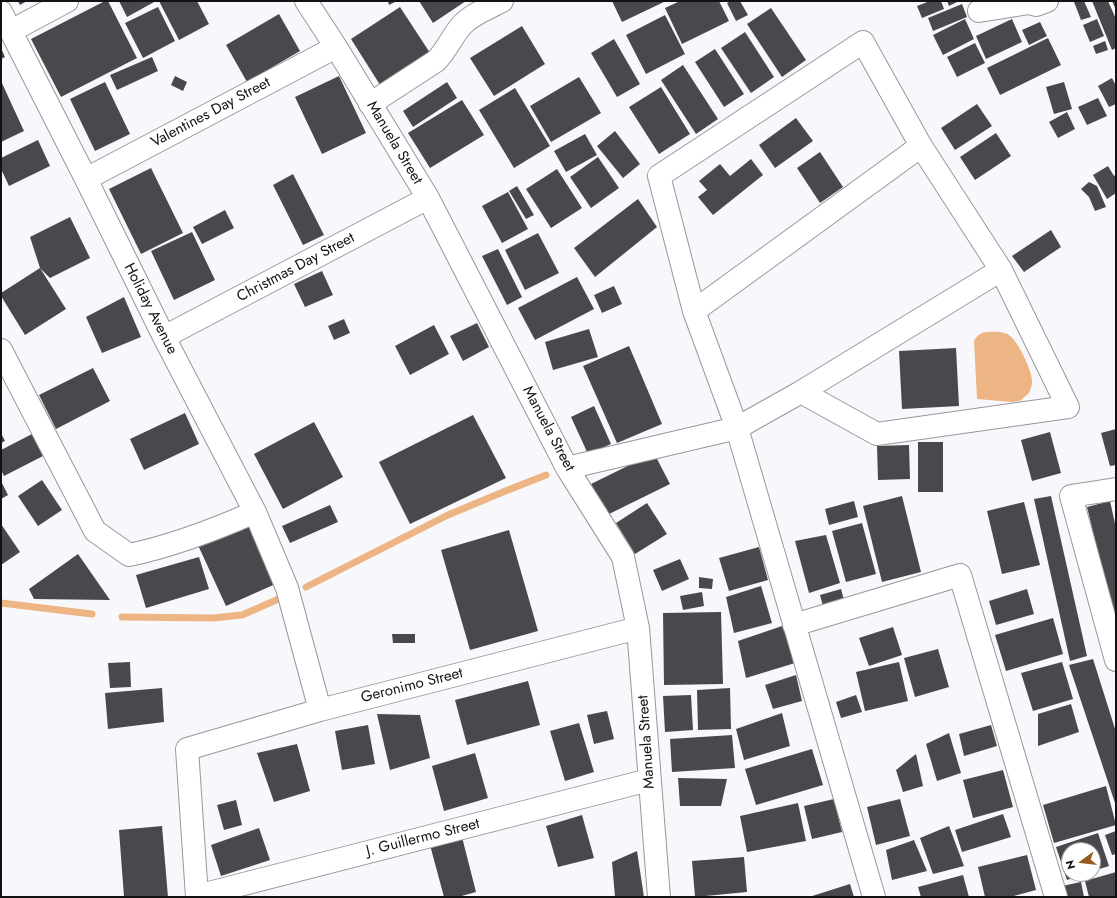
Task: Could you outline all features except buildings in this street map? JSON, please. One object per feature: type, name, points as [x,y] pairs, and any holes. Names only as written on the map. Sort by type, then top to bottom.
[{"type":"street","points":[[11,31],[67,1]]},
{"type":"street","name":"Manuela Street","points":[[306,1],[336,47],[428,198],[567,468],[623,557],[638,628],[659,897]]},
{"type":"street","points":[[370,104],[436,61],[466,21],[502,1]]},
{"type":"street","points":[[979,12],[1029,2],[1036,5],[1047,1]]},
{"type":"street","name":"Holiday Avenue","points":[[1,12],[164,337],[255,512],[287,588],[320,710]]},
{"type":"street","points":[[801,392],[877,434],[1068,407],[1001,270],[922,146],[863,42],[660,176],[694,311],[737,428],[874,897]]},
{"type":"street","name":"Valentines Day Street","points":[[86,179],[336,47]]},
{"type":"street","points":[[694,311],[922,146]]},
{"type":"street","name":"Christmas Day Street","points":[[164,337],[428,198]]},
{"type":"street","points":[[567,468],[737,428],[801,392],[1001,270]]},
{"type":"street","points":[[1,350],[95,531],[129,555],[158,549],[224,526],[255,512]]},
{"type":"street","points":[[1116,489],[1071,496],[1116,660]]},
{"type":"street","points":[[794,625],[960,574],[1056,897]]},
{"type":"street","name":"Geronimo Street","points":[[197,896],[187,749],[320,710],[638,628]]},
{"type":"street","name":"J. Guillermo Street","points":[[197,896],[649,780]]},
{"type":"shaded area","points":[[1000,332],[1008,334],[1013,338],[1030,370],[1032,381],[1031,388],[1029,393],[1020,401],[1012,402],[977,399],[974,341],[976,337],[982,333]]},
{"type":"waterway","points":[[306,587],[448,515],[546,475]]},
{"type":"waterway","points":[[122,617],[213,618],[242,615],[281,598]]},
{"type":"waterway","points":[[1,603],[92,614]]}]
